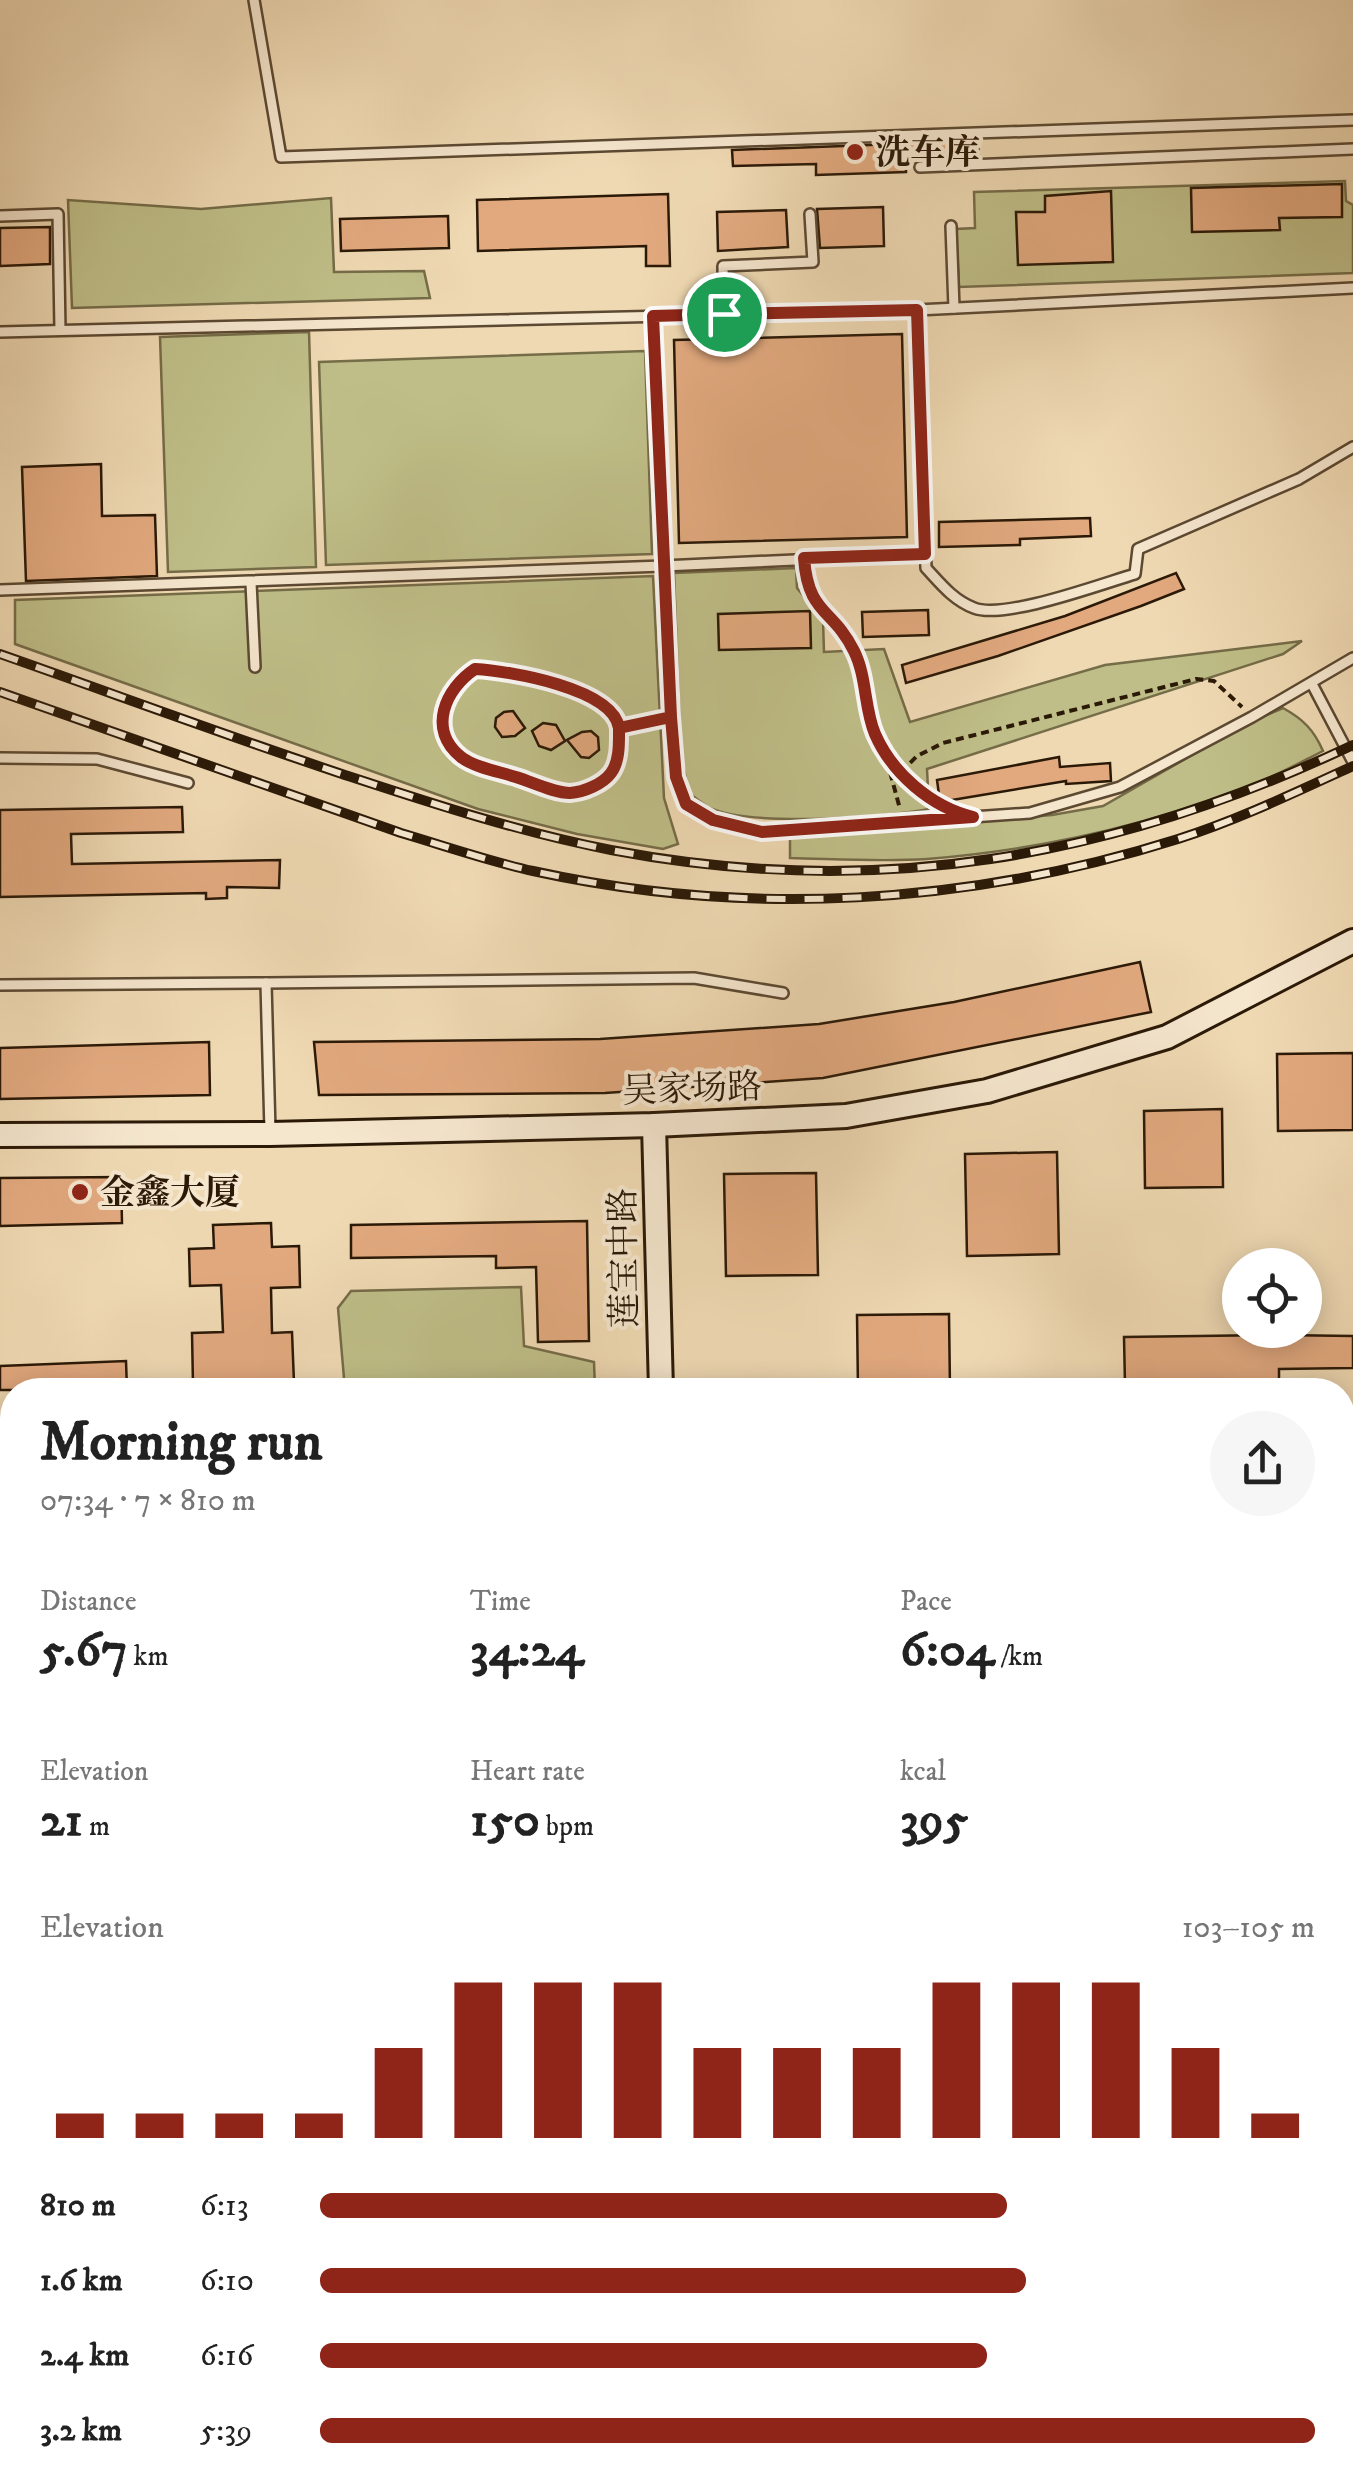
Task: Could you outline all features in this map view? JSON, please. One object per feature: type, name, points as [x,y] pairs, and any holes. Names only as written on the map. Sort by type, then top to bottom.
[{"type":"street","name":"吴家场路","points":[[0,1134],[270,1134],[846,1116],[987,1091],[1167,1037],[1353,941]]},
{"type":"street","name":"莲宝中路","points":[[654,1125],[661,1378]]},
{"type":"lane","points":[[254,0],[281,157],[1353,120]]},
{"type":"lane","points":[[920,167],[1353,148]]},
{"type":"lane","points":[[0,216],[58,214],[60,330]]},
{"type":"lane","points":[[724,314],[724,266],[813,262],[810,214]]},
{"type":"lane","points":[[951,226],[954,308]]},
{"type":"lane","points":[[0,332],[917,310],[1353,288]]},
{"type":"lane","points":[[917,310],[926,568],[953,597],[978,610],[1034,604],[1135,574],[1138,549],[1299,478],[1353,448]]},
{"type":"lane","points":[[653,316],[676,777],[686,804],[713,820],[762,832],[1030,814],[1120,787],[1353,658]]},
{"type":"lane","points":[[0,590],[925,554]]},
{"type":"lane","points":[[251,583],[255,667]]},
{"type":"lane","points":[[475,669],[495,670],[592,696],[618,720],[619,728],[619,750],[611,773],[590,788],[567,793],[463,760],[444,740],[442,716],[446,698],[458,680],[475,669]]},
{"type":"lane","points":[[1312,684],[1353,762]]},
{"type":"lane","points":[[619,728],[671,717]]},
{"type":"lane","points":[[0,758],[97,758],[188,782]]},
{"type":"lane","points":[[0,986],[694,978],[782,993]]},
{"type":"lane","points":[[266,984],[270,1134]]},
{"type":"path","points":[[804,558],[806,586],[818,607],[837,623],[854,652],[903,822]]},
{"type":"path","points":[[901,772],[917,756],[943,743],[1196,679],[1214,681],[1252,717]]},
{"type":"path","points":[[885,754],[920,792],[973,817]]},
{"type":"shaded area","points":[[1345,181],[1346,201],[1353,205],[1353,273],[959,287],[956,229],[975,228],[974,192]]},
{"type":"shaded area","points":[[331,198],[334,272],[424,271],[430,298],[72,308],[68,200],[201,209]]},
{"type":"shaded area","points":[[309,332],[316,567],[168,572],[160,337]]},
{"type":"shaded area","points":[[645,351],[652,554],[326,565],[319,362]]},
{"type":"shaded area","points":[[796,568],[797,588],[823,620],[824,652],[884,649],[910,722],[1105,665],[1302,641],[1283,654],[927,769],[929,809],[783,819],[708,807],[689,793],[681,756],[674,573]]},
{"type":"shaded area","points":[[653,576],[664,798],[678,844],[663,849],[577,834],[478,809],[15,644],[15,600]]},
{"type":"shaded area","points":[[1283,708],[1307,726],[1323,751],[1263,780],[1175,812],[1094,834],[969,855],[893,860],[790,858],[790,836],[1052,815],[1103,806],[1248,723]]},
{"type":"shaded area","points":[[521,1287],[524,1346],[594,1362],[595,1378],[344,1378],[338,1308],[351,1291]]},
{"type":"building","name":"洗车库","points":[[978,141],[979,156],[906,161],[906,172],[816,175],[816,164],[733,166],[732,150]]},
{"type":"building","points":[[1342,184],[1342,217],[1279,218],[1280,230],[1192,232],[1191,188]]},
{"type":"building","points":[[1111,191],[1113,262],[1018,265],[1016,212],[1045,212],[1045,196]]},
{"type":"building","points":[[668,194],[670,266],[646,266],[646,246],[478,251],[477,200]]},
{"type":"building","points":[[883,207],[884,246],[820,248],[817,209]]},
{"type":"building","points":[[786,210],[788,247],[718,251],[717,212]]},
{"type":"building","points":[[448,216],[449,248],[341,251],[340,219]]},
{"type":"building","points":[[50,227],[50,264],[0,266],[0,228]]},
{"type":"building","points":[[902,334],[907,537],[679,543],[674,340]]},
{"type":"building","points":[[101,464],[102,516],[155,515],[157,576],[26,581],[22,467]]},
{"type":"building","points":[[1090,518],[1091,536],[1020,539],[1020,545],[939,547],[939,522]]},
{"type":"building","points":[[1176,573],[1184,589],[998,656],[906,683],[902,665],[1065,616]]},
{"type":"building","points":[[928,610],[929,635],[863,637],[862,612]]},
{"type":"building","points":[[810,611],[811,648],[719,650],[718,614]]},
{"type":"building","points":[[513,711],[525,728],[515,736],[502,737],[495,727],[496,718]]},
{"type":"building","points":[[543,723],[556,725],[565,741],[551,750],[539,746],[532,731]]},
{"type":"building","points":[[591,731],[598,737],[599,750],[589,758],[581,757],[567,740]]},
{"type":"building","points":[[1059,757],[1060,767],[1110,763],[1111,781],[1066,781],[940,802],[937,780]]},
{"type":"building","points":[[182,807],[183,832],[71,834],[72,864],[280,860],[279,888],[227,887],[227,898],[206,899],[206,893],[0,897],[0,810]]},
{"type":"building","points":[[1140,962],[1151,1012],[823,1078],[605,1093],[319,1095],[314,1042],[600,1039],[819,1024],[954,1002]]},
{"type":"building","points":[[209,1042],[210,1095],[0,1099],[0,1048]]},
{"type":"building","points":[[1353,1053],[1353,1130],[1278,1131],[1277,1054]]},
{"type":"building","points":[[1222,1109],[1223,1187],[1145,1188],[1144,1111]]},
{"type":"building","points":[[1057,1152],[1059,1254],[967,1256],[965,1154]]},
{"type":"building","points":[[816,1173],[818,1275],[726,1276],[724,1174]]},
{"type":"building","name":"金鑫大厦","points":[[121,1177],[122,1223],[0,1226],[0,1178]]},
{"type":"building","points":[[587,1221],[589,1341],[538,1342],[536,1267],[496,1268],[496,1256],[351,1258],[351,1225]]},
{"type":"building","points":[[271,1223],[272,1247],[299,1246],[300,1287],[271,1288],[272,1333],[292,1332],[294,1378],[193,1378],[192,1333],[223,1332],[221,1285],[190,1286],[189,1249],[214,1248],[213,1225]]},
{"type":"building","points":[[949,1314],[950,1378],[858,1378],[857,1315]]},
{"type":"building","points":[[1222,1336],[1222,1348],[1322,1348],[1322,1336],[1353,1336],[1353,1368],[1279,1369],[1279,1378],[1125,1378],[1124,1337]]},
{"type":"building","points":[[126,1361],[127,1378],[0,1378],[0,1366]]},
{"type":"railway","points":[[0,654],[299,760],[475,816],[611,850],[709,865],[805,871],[898,869],[991,859],[1082,842],[1172,817],[1353,745]]},
{"type":"railway","points":[[0,692],[401,833],[483,858],[614,886],[695,895],[857,897],[938,891],[1019,878],[1178,839],[1353,766]]},
{"type":"place","name":"洗车库","points":[[855,152]]},
{"type":"place","name":"金鑫大厦","points":[[80,1192]]},
{"type":"route","points":[[724,314],[653,316],[671,717],[619,728],[608,708],[592,696],[534,679],[475,669],[458,680],[446,698],[442,716],[444,740],[463,760],[567,793],[590,788],[611,773],[619,750],[619,728],[632,726],[671,717],[676,777],[686,804],[713,820],[762,832],[973,817],[920,792],[885,754],[876,735],[854,652],[837,623],[818,607],[806,586],[804,558],[925,554],[917,310],[724,314]]}]
